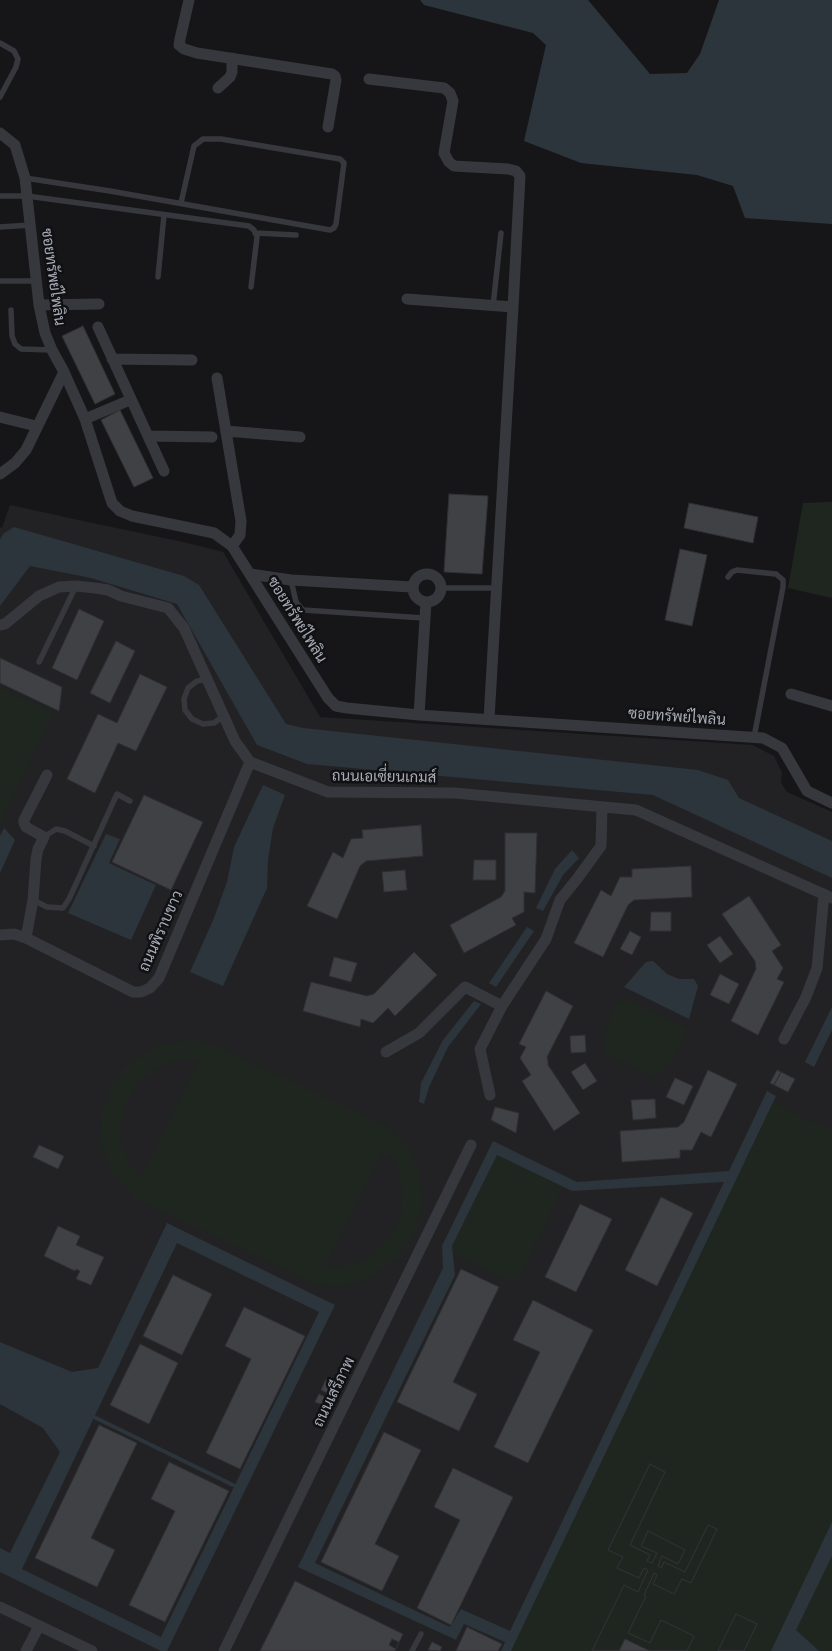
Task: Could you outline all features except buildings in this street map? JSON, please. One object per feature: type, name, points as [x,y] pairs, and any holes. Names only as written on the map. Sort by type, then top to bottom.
[{"type":"street","points":[[189,0],[179,45],[184,49],[197,53],[335,76],[336,80],[328,127]]},
{"type":"street","points":[[218,88],[230,77],[232,58]]},
{"type":"street","points":[[369,79],[444,88],[450,92],[453,101],[444,153],[449,162],[454,166],[508,169],[516,171],[520,176],[489,719]]},
{"type":"street","name":"ซอยทรัพย์ไพลิน","points":[[0,133],[15,145],[26,178],[39,305],[45,333],[86,419],[112,503],[120,512],[132,516],[214,533],[232,546],[328,698],[336,706],[419,715],[763,738],[782,748],[807,791],[832,803]]},
{"type":"street","points":[[407,299],[512,307]]},
{"type":"street","points":[[39,305],[99,304]]},
{"type":"street","points":[[98,326],[130,400],[164,471]]},
{"type":"street","points":[[112,359],[192,360]]},
{"type":"street","points":[[0,475],[15,463],[26,450],[36,426],[64,372]]},
{"type":"street","points":[[216,378],[242,521],[240,535],[232,546]]},
{"type":"street","points":[[86,419],[130,400]]},
{"type":"street","points":[[0,417],[36,426]]},
{"type":"street","points":[[226,431],[300,437]]},
{"type":"street","points":[[148,436],[212,437]]},
{"type":"street","points":[[425,573],[437,577],[441,588],[437,598],[426,602],[416,598],[412,587],[416,578],[425,573]]},
{"type":"street","points":[[250,574],[291,580],[412,587]]},
{"type":"street","points":[[0,625],[5,624],[39,596],[59,587],[76,586],[108,590],[121,596],[168,608],[184,628],[235,741],[250,762]]},
{"type":"street","points":[[419,715],[426,602]]},
{"type":"street","points":[[791,694],[832,706]]},
{"type":"street","name":"ถนนเอเซี่ยนเกมส์","points":[[250,762],[328,792],[455,793],[636,810],[828,896]]},
{"type":"street","name":"ถนนพิราบขาว","points":[[0,935],[14,934],[26,938],[133,992],[141,992],[150,988],[159,978],[250,762]]},
{"type":"street","points":[[26,938],[33,900],[36,859],[44,837],[26,826],[24,820],[47,775]]},
{"type":"street","points":[[490,1095],[480,1049],[502,1006],[546,939],[560,900],[601,846],[602,807]]},
{"type":"street","points":[[784,1039],[806,997],[817,968],[828,896]]},
{"type":"street","points":[[386,1052],[419,1034],[465,987],[502,1006]]},
{"type":"street","name":"ถนนเสรีภาพ","points":[[224,1651],[471,1145]]},
{"type":"street","points":[[0,1607],[92,1651]]},
{"type":"street","points":[[26,1651],[39,1626]]},
{"type":"lane","points":[[0,43],[14,50],[18,58],[16,67],[0,97]]},
{"type":"lane","points":[[26,178],[330,230],[336,224],[344,163],[340,159],[221,139],[204,139],[194,146],[181,203]]},
{"type":"lane","points":[[0,196],[27,196],[249,226],[257,237],[251,287]]},
{"type":"lane","points":[[158,276],[164,215]]},
{"type":"lane","points":[[0,227],[31,225]]},
{"type":"lane","points":[[255,233],[296,235]]},
{"type":"lane","points":[[493,306],[501,233]]},
{"type":"lane","points":[[0,281],[37,281]]},
{"type":"lane","points":[[11,310],[12,336],[15,344],[21,348],[52,350]]},
{"type":"lane","points":[[728,577],[737,570],[776,574],[783,580],[754,737]]},
{"type":"lane","points":[[291,580],[296,602],[303,610],[424,618]]},
{"type":"lane","points":[[38,662],[76,586]]},
{"type":"lane","points":[[441,588],[497,588]]},
{"type":"lane","points":[[208,679],[197,681],[188,688],[184,699],[185,710],[192,719],[203,724],[214,722],[223,716]]},
{"type":"lane","points":[[33,900],[47,907],[63,908],[69,899],[117,794],[130,801]]},
{"type":"lane","points":[[44,837],[56,829],[66,831],[94,846]]},
{"type":"lane","points":[[412,1651],[421,1634]]},
{"type":"shaded area","points":[[420,0],[588,0],[650,74],[687,73],[700,54],[719,0],[832,0],[832,224],[745,218],[733,186],[697,175],[581,163],[524,141],[546,45],[533,33],[424,5]]},
{"type":"shaded area","points":[[832,502],[832,598],[788,588],[803,503]]},
{"type":"shaded area","points":[[10,505],[223,552],[320,717],[752,745],[774,756],[782,773],[781,783],[787,792],[832,812],[832,1651],[0,1651],[0,527],[2,528]]},
{"type":"shaded area","points":[[14,527],[184,576],[199,585],[286,724],[303,728],[698,770],[728,780],[739,798],[832,841],[832,878],[653,795],[307,764],[257,745],[177,604],[91,578],[30,566],[0,606],[0,540],[3,534]]},
{"type":"shaded area","points":[[0,687],[53,712],[0,825]]},
{"type":"shaded area","points":[[263,785],[285,795],[273,828],[268,860],[267,888],[223,986],[190,972],[214,918],[227,882],[234,847]]},
{"type":"shaded area","points":[[4,828],[15,840],[0,873],[0,836]]},
{"type":"shaded area","points":[[106,834],[120,839],[109,863],[156,885],[131,940],[68,913]]},
{"type":"shaded area","points":[[572,850],[579,858],[563,875],[543,911],[536,908],[555,869]]},
{"type":"shaded area","points":[[527,927],[534,931],[496,987],[489,983]]},
{"type":"shaded area","points":[[653,961],[667,974],[679,979],[694,979],[698,986],[689,1019],[624,987],[646,962]]},
{"type":"shaded area","points":[[619,1000],[631,1001],[680,1025],[688,1032],[669,1064],[655,1078],[605,1054],[604,1033]]},
{"type":"shaded area","points":[[474,1001],[481,1004],[448,1047],[429,1087],[424,1104],[419,1102],[421,1083],[443,1040]]},
{"type":"shaded area","points":[[832,1007],[832,1030],[814,1067],[805,1062]]},
{"type":"shaded area","points":[[190,1039],[217,1046],[391,1128],[410,1149],[420,1175],[423,1204],[414,1234],[398,1258],[369,1279],[337,1288],[314,1284],[135,1198],[113,1175],[99,1141],[102,1115],[111,1087],[125,1066],[156,1047]],"holes":[[[179,1060],[198,1061],[141,1179],[129,1163],[120,1139],[122,1116],[128,1098],[139,1082],[159,1066]],[[383,1149],[396,1163],[401,1185],[402,1210],[391,1236],[368,1257],[345,1266],[325,1267]]]},
{"type":"shaded area","points":[[767,1091],[776,1096],[511,1651],[501,1651],[505,1642],[464,1624],[456,1640],[298,1567],[443,1268],[442,1246],[493,1141],[577,1182],[729,1171]],"holes":[[[497,1155],[572,1191],[724,1182],[510,1631],[461,1609],[450,1627],[315,1563],[455,1275],[452,1246]]]},
{"type":"shaded area","points":[[773,1102],[832,1131],[832,1651],[511,1651]]},
{"type":"shaded area","points":[[497,1155],[563,1187],[516,1284],[453,1253],[452,1246]]},
{"type":"shaded area","points":[[167,1223],[335,1305],[167,1651],[161,1651],[0,1572],[0,1548],[10,1553],[60,1452],[43,1428],[0,1404],[0,1342],[72,1372],[98,1368]],"holes":[[[177,1243],[319,1312],[161,1637],[22,1569]]]},
{"type":"shaded area","points":[[832,1522],[832,1556],[796,1630],[819,1651],[771,1651]]},
{"type":"waterway","points":[[94,1417],[235,1486]]}]
